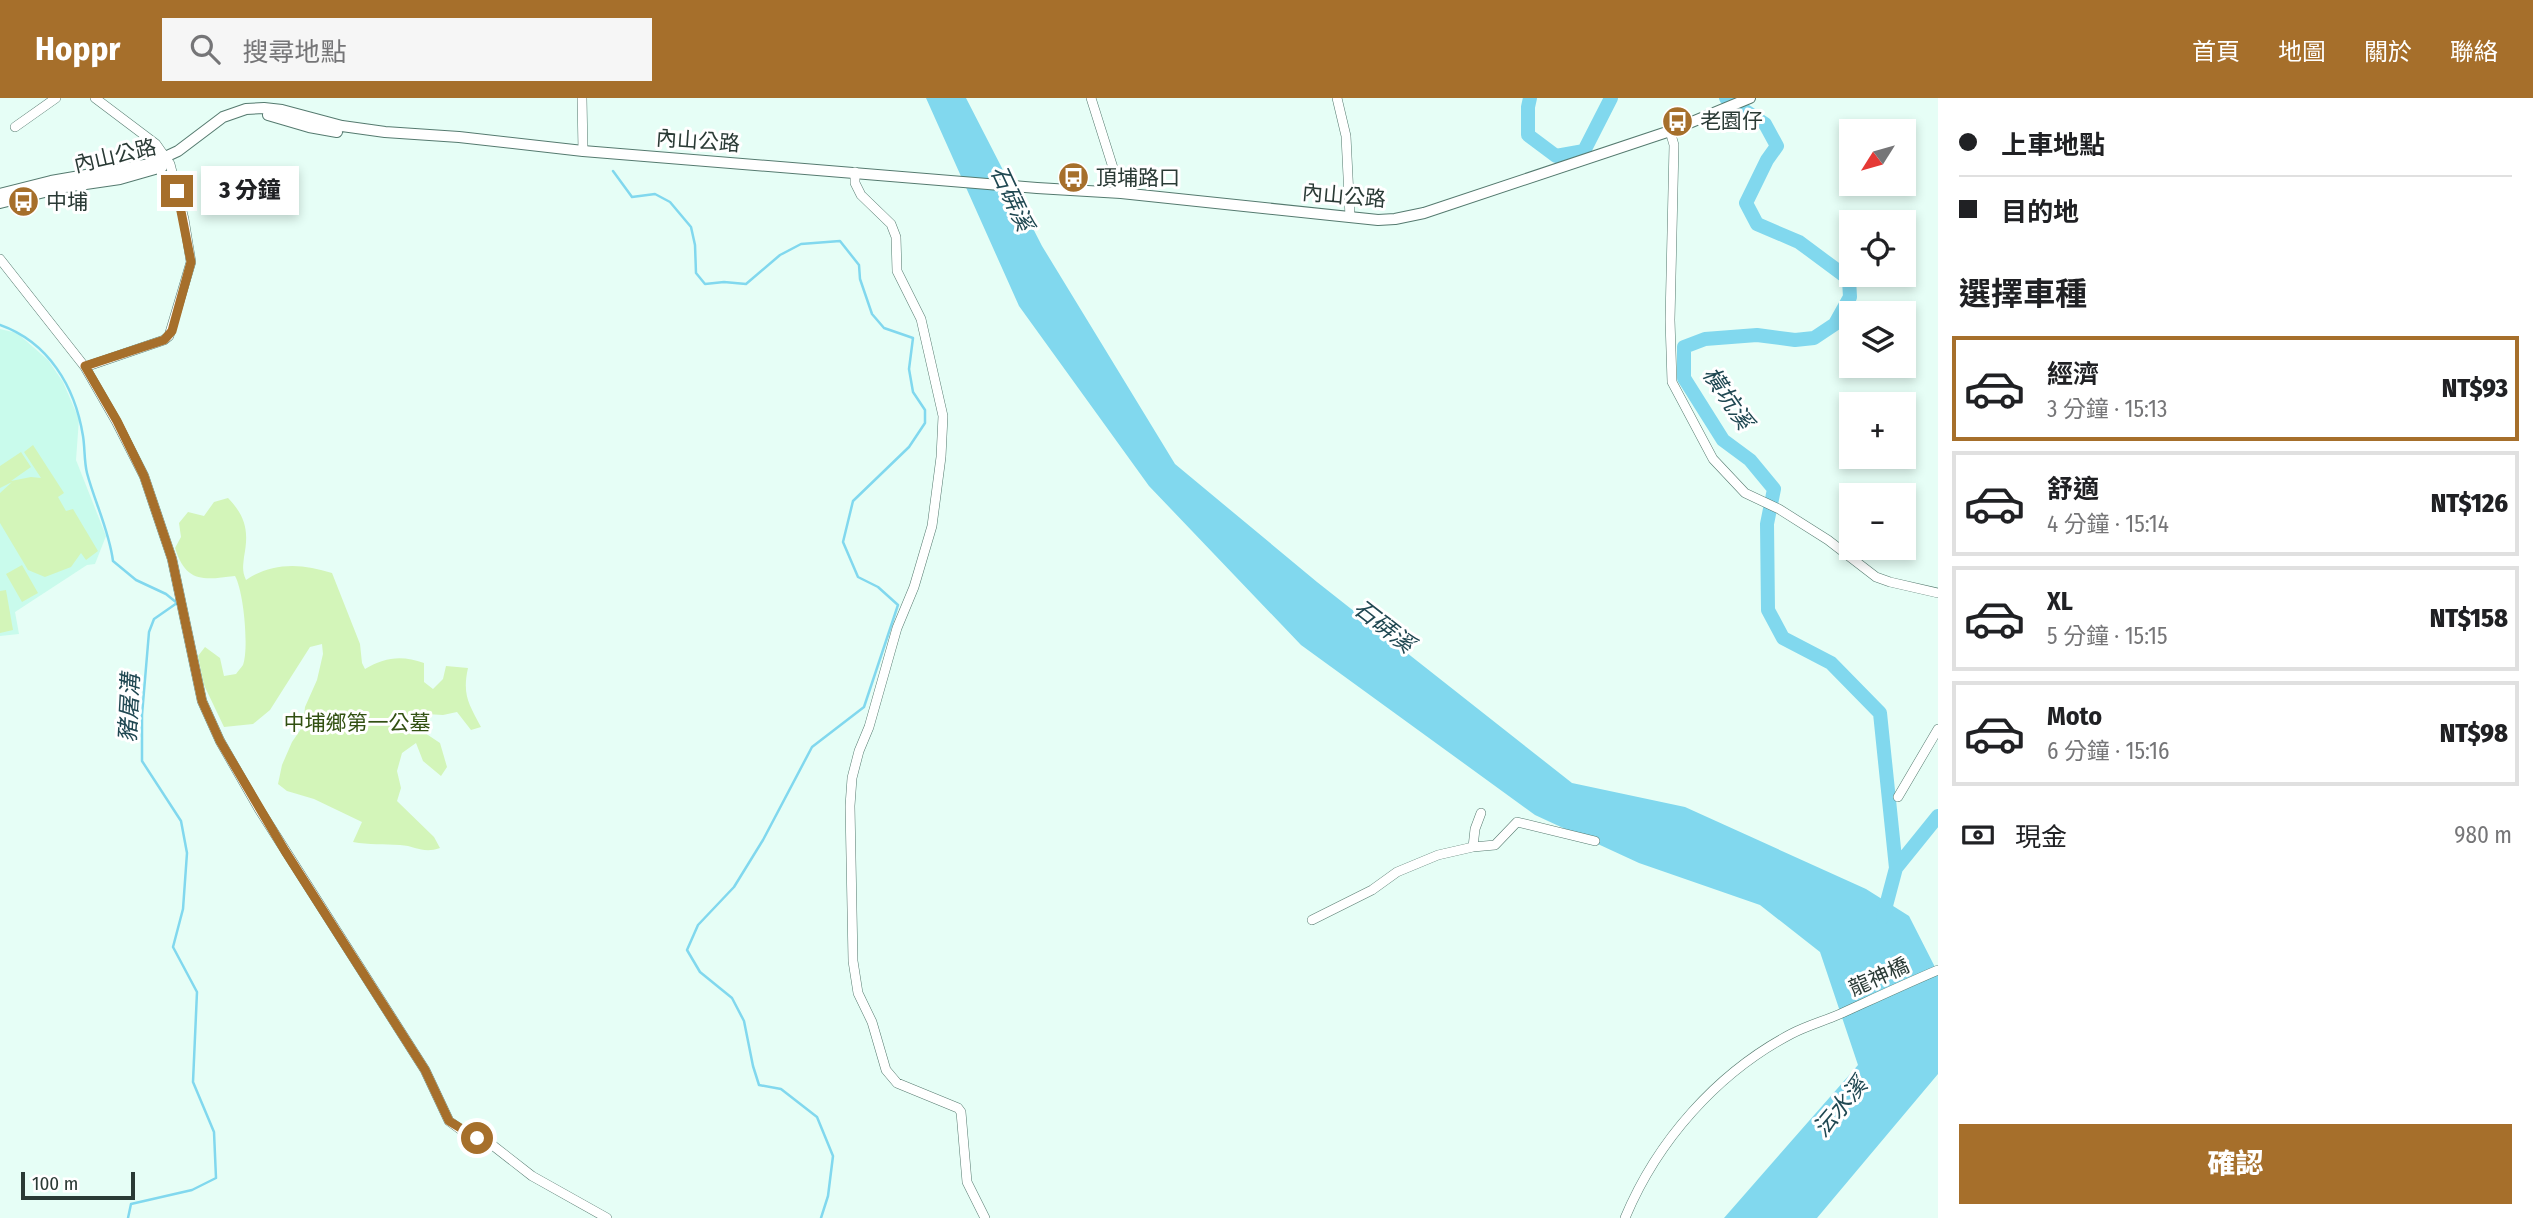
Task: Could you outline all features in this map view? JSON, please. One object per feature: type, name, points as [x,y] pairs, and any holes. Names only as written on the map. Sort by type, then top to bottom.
[{"type":"main road","name":"內山公路","points":[[0,203],[65,187],[147,173],[168,161],[223,117],[246,108],[274,108],[322,121],[374,130],[583,151],[1121,193],[1350,217],[1395,219],[1424,213],[1670,131],[1748,99]]},
{"type":"main road","name":"內山公路","points":[[0,194],[51,181],[168,161]]},
{"type":"street","points":[[15,127],[56,98]]},
{"type":"street","points":[[85,366],[164,340],[172,331],[191,262],[184,219],[168,161],[156,144],[95,98]]},
{"type":"street","points":[[582,98],[583,151]]},
{"type":"street","points":[[1091,98],[1121,193]]},
{"type":"street","points":[[1337,98],[1346,136],[1350,217]]},
{"type":"street","points":[[1670,131],[1674,145],[1670,320],[1672,382],[1713,459],[1745,493],[1779,509],[1828,540],[1876,577],[1938,593]]},
{"type":"street","points":[[855,172],[855,183],[861,195],[891,224],[896,237],[897,271],[921,319],[943,416],[932,526],[914,587],[897,628],[852,778],[850,806],[853,961],[858,993],[872,1022],[886,1070],[897,1083],[958,1108],[961,1112],[967,1182],[985,1218]]},
{"type":"street","points":[[0,259],[85,366],[117,421],[144,476],[172,559],[202,701],[211,723],[259,809],[425,1070],[449,1121],[464,1132],[491,1144],[532,1176],[607,1218]]},
{"type":"street","points":[[1898,797],[1938,729]]},
{"type":"street","points":[[1473,847],[1475,829],[1481,813]]},
{"type":"street","points":[[1312,920],[1372,890],[1397,872],[1438,855],[1495,845],[1521,821],[1547,831],[1595,841]]},
{"type":"street","name":"龍神橋","points":[[1625,1218],[1663,1150],[1696,1106],[1766,1049],[1792,1033],[1936,970]]},
{"type":"shaded area","points":[[0,329],[17,333],[48,360],[63,382],[79,419],[76,460],[106,536],[95,564],[87,565],[15,612],[19,634],[0,636]]},
{"type":"green space","points":[[33,445],[64,493],[58,497],[66,511],[73,509],[98,551],[86,560],[81,553],[71,567],[45,577],[28,570],[0,523],[0,493],[12,482],[0,488],[0,466],[21,452],[31,467],[11,481],[41,478],[24,452]]},
{"type":"green space","name":"中埔鄉第一公墓","points":[[228,498],[245,525],[243,569],[246,580],[266,570],[288,566],[310,567],[332,573],[360,644],[365,669],[394,658],[416,660],[424,663],[424,682],[433,689],[443,679],[446,666],[468,668],[468,699],[481,727],[471,730],[457,712],[426,714],[419,729],[440,743],[447,767],[441,776],[423,761],[416,743],[402,753],[397,771],[401,788],[397,801],[434,837],[440,848],[424,850],[400,845],[353,842],[362,822],[314,799],[287,791],[278,784],[282,765],[303,726],[305,707],[317,680],[323,654],[322,644],[310,647],[270,710],[253,724],[224,727],[204,685],[198,656],[205,647],[220,658],[224,676],[236,674],[243,665],[245,634],[238,584],[235,576],[205,578],[190,573],[179,559],[175,548],[181,537],[179,523],[188,512],[204,516],[214,502]]},
{"type":"green space","points":[[22,565],[38,593],[22,602],[6,574]]},
{"type":"green space","points":[[6,590],[13,630],[0,633],[0,591]]},
{"type":"water","points":[[926,98],[966,98],[1042,246],[1175,464],[1317,582],[1572,783],[1685,807],[1866,889],[1909,916],[1938,973],[1938,1074],[1817,1218],[1724,1218],[1858,1065],[1820,952],[1760,905],[1639,863],[1535,815],[1301,645],[1149,486],[1019,306]]},
{"type":"waterway","name":"橫坑溪","points":[[1530,98],[1528,135],[1556,156],[1584,151],[1611,98]]},
{"type":"waterway","name":"橫坑溪","points":[[1726,98],[1765,124],[1777,146],[1746,203],[1757,224],[1799,242],[1849,279],[1850,297],[1835,324],[1814,338],[1795,340],[1757,335],[1705,339],[1684,347],[1684,378],[1723,440],[1750,460],[1774,489],[1767,524],[1768,610],[1783,638],[1831,663],[1880,713],[1896,868],[1883,917]]},
{"type":"waterway","points":[[613,171],[632,197],[655,194],[670,202],[691,227],[696,273],[705,284],[746,284],[780,255],[801,244],[840,241],[859,265],[860,279],[872,314],[884,328],[913,338],[909,369],[913,392],[925,410],[925,423],[909,447],[853,501],[843,542],[858,577],[878,587],[898,605],[864,707],[812,747],[763,840],[734,887],[698,925],[687,950],[700,972],[732,998],[744,1021],[759,1085],[781,1089],[817,1117],[833,1156],[828,1196],[821,1218]]},
{"type":"waterway","name":"豬屠溝","points":[[0,325],[32,342],[45,354],[66,383],[79,418],[87,473],[113,561],[136,580],[166,594],[177,603],[154,619],[149,632],[142,715],[142,761],[181,821],[187,853],[183,909],[173,947],[197,992],[193,1082],[214,1132],[216,1178],[192,1190],[131,1204],[128,1218]]},
{"type":"waterway","points":[[1896,868],[1938,816]]},
{"type":"place","name":"老園仔","points":[[1677,121]]},
{"type":"place","name":"頂埔路口","points":[[1073,178]]},
{"type":"place","name":"中埔","points":[[23,202]]},
{"type":"route","points":[[177,191],[191,262],[172,331],[164,340],[85,366],[117,421],[144,476],[172,559],[202,701],[220,741],[324,914],[425,1070],[449,1121],[477,1138]]},
{"type":"water label","name":"石硦溪","points":[[1012,198]]},
{"type":"water label","name":"石硦溪","points":[[1384,626]]},
{"type":"water label","name":"沄水溪","points":[[1840,1107]]}]
